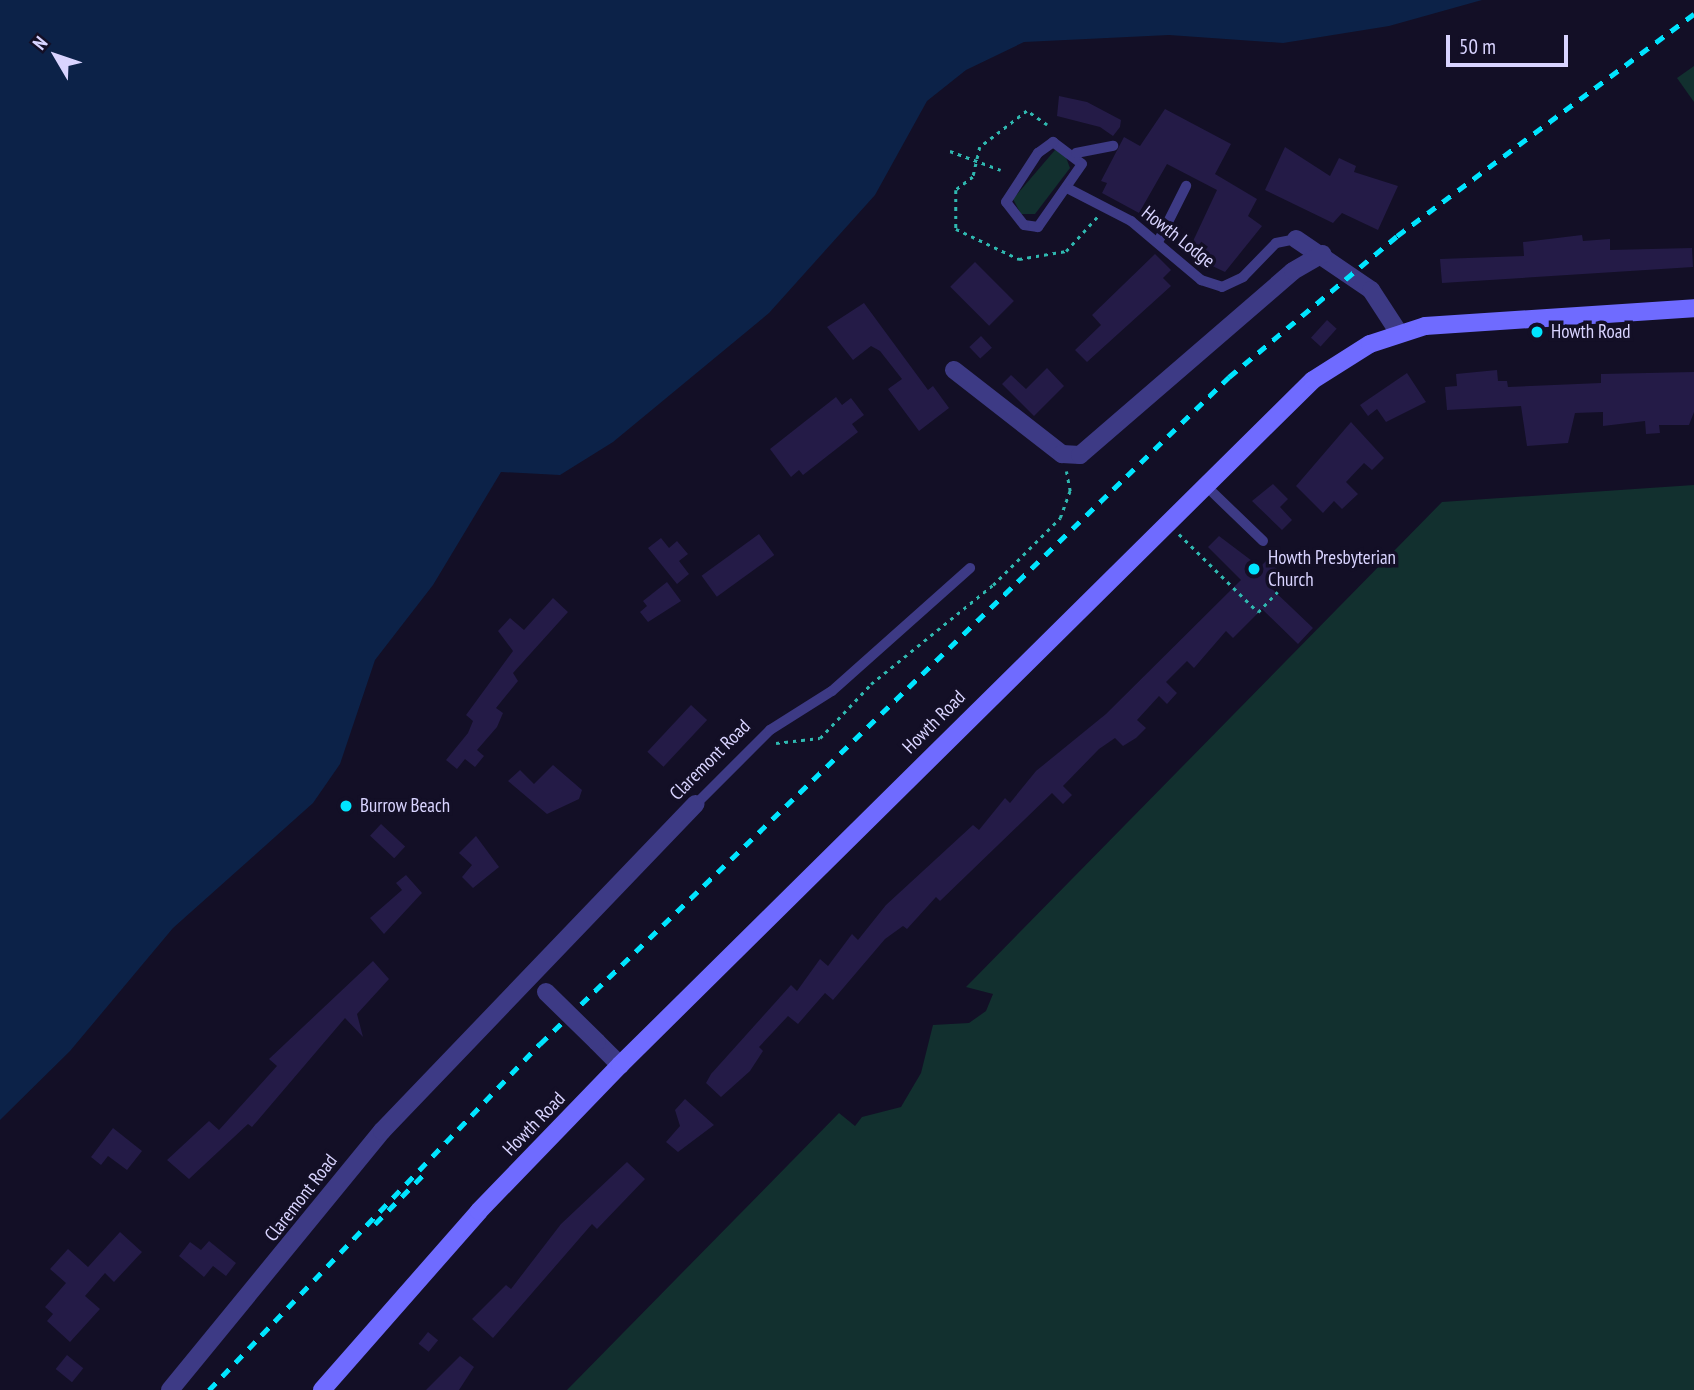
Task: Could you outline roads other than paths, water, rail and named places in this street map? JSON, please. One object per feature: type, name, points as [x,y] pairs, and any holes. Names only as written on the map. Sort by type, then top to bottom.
[{"type":"main road","name":"Howth Road","points":[[322,1390],[479,1211],[620,1065],[1204,483],[1313,380],[1399,333],[1450,323],[1694,308]]},
{"type":"street","points":[[1296,239],[1323,254],[1388,308],[1399,333]]},
{"type":"street","points":[[954,370],[1062,454],[1080,455],[1293,271],[1323,254]]},
{"type":"street","name":"Claremont Road","points":[[170,1390],[220,1335],[318,1204],[696,804]]},
{"type":"street","points":[[531,978],[620,1065]]},
{"type":"lane","points":[[1053,142],[1076,153],[1082,163],[1069,189],[1038,227],[1011,215],[1006,202],[1038,153],[1053,142]]},
{"type":"lane","points":[[1076,153],[1113,146]]},
{"type":"lane","points":[[1158,242],[1186,187]]},
{"type":"lane","name":"Howth Lodge","points":[[1069,189],[1158,242],[1201,280],[1222,287],[1243,277],[1276,243],[1296,239]]},
{"type":"lane","points":[[1204,483],[1263,541]]},
{"type":"lane","name":"Claremont Road","points":[[696,804],[760,739],[832,691],[970,568]]},
{"type":"water","points":[[0,0],[1482,0],[1389,26],[1283,43],[1169,35],[1024,42],[966,70],[927,101],[875,195],[769,313],[613,442],[560,475],[501,472],[433,585],[375,660],[340,764],[313,803],[173,928],[70,1051],[0,1120]]},
{"type":"railway","points":[[209,1390],[540,1044],[1229,377],[1397,236],[1694,14]]},
{"type":"railway","points":[[375,1224],[424,1174]]},
{"type":"place","name":"Howth Road","points":[[1537,332]]},
{"type":"place","name":"Howth Presbyterian Church","points":[[1254,569]]},
{"type":"place","name":"Burrow Beach","points":[[346,806]]}]
